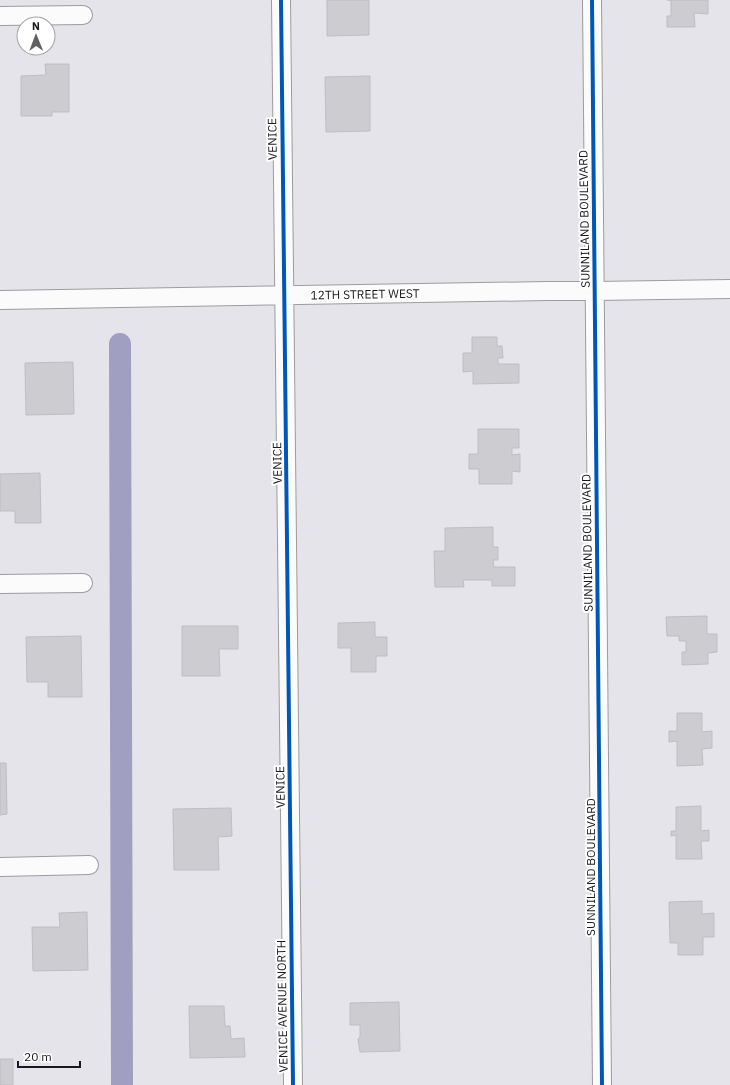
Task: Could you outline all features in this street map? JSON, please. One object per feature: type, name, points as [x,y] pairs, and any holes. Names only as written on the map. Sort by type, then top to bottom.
[{"type":"street","name":"VENICE","points":[[280,0],[283,295],[287,458],[291,926]]},
{"type":"street","name":"SUNNILAND BOULEVARD","points":[[592,0],[602,1085]]},
{"type":"street","points":[[0,16],[83,15]]},
{"type":"street","name":"12TH STREET WEST","points":[[0,300],[730,289]]},
{"type":"street","points":[[0,584],[83,583]]},
{"type":"street","points":[[0,867],[89,865]]},
{"type":"street","name":"VENICE AVENUE NORTH","points":[[291,926],[293,1085]]},
{"type":"building","points":[[327,0],[369,0],[369,35],[327,36]]},
{"type":"building","points":[[671,0],[708,0],[708,14],[694,13],[695,27],[667,27],[667,16],[671,16]]},
{"type":"building","points":[[45,64],[69,64],[69,112],[52,112],[52,116],[21,116],[21,76],[46,75]]},
{"type":"building","points":[[370,76],[370,131],[326,132],[325,77]]},
{"type":"building","points":[[472,337],[497,337],[497,346],[502,346],[503,358],[498,358],[498,364],[519,364],[519,383],[473,384],[473,371],[463,372],[463,353],[472,353]]},
{"type":"building","points":[[73,362],[74,414],[26,415],[25,363]]},
{"type":"building","points":[[478,429],[519,429],[519,448],[512,448],[512,455],[520,454],[520,472],[512,471],[512,484],[479,484],[479,469],[469,469],[469,454],[478,454]]},
{"type":"building","points":[[40,473],[41,523],[15,523],[15,511],[0,511],[0,474]]},
{"type":"building","points":[[493,527],[493,547],[498,547],[498,560],[493,560],[494,567],[515,567],[515,586],[492,586],[492,580],[463,580],[464,587],[435,587],[434,551],[445,551],[445,528]]},
{"type":"building","points":[[707,616],[707,634],[717,634],[717,652],[708,653],[708,664],[682,665],[682,652],[686,652],[686,641],[679,641],[679,636],[667,636],[666,617]]},
{"type":"building","points":[[375,622],[375,637],[387,637],[387,656],[376,656],[376,672],[351,672],[351,648],[338,648],[338,623]]},
{"type":"building","points":[[182,626],[238,626],[238,649],[219,649],[220,676],[182,676]]},
{"type":"building","points":[[81,636],[82,697],[48,697],[48,682],[27,682],[26,637]]},
{"type":"building","points":[[677,713],[702,713],[702,732],[712,731],[712,748],[702,749],[703,765],[677,766],[677,741],[669,742],[669,731],[677,731]]},
{"type":"building","points":[[0,763],[6,763],[7,814],[0,815]]},
{"type":"building","points":[[701,806],[701,831],[709,830],[709,841],[701,841],[702,859],[676,859],[676,835],[671,836],[671,831],[676,831],[676,807]]},
{"type":"building","points":[[231,808],[232,836],[218,837],[219,870],[174,870],[173,809]]},
{"type":"building","points":[[702,901],[702,914],[714,913],[714,937],[703,937],[703,955],[678,955],[678,943],[670,943],[669,902]]},
{"type":"building","points":[[87,912],[88,970],[33,971],[32,927],[60,927],[59,913]]},
{"type":"building","points":[[399,1002],[400,1051],[360,1052],[358,1039],[360,1037],[360,1025],[350,1025],[350,1003]]},
{"type":"building","points":[[189,1006],[224,1006],[225,1026],[230,1026],[231,1039],[244,1038],[245,1057],[190,1058]]},
{"type":"building","points":[[0,1059],[13,1059],[13,1085],[0,1085]]},
{"type":"waterway","points":[[120,344],[122,1085]]},
{"type":"cycle path","points":[[281,0],[293,1085]]},
{"type":"cycle path","points":[[592,0],[602,1085]]}]
